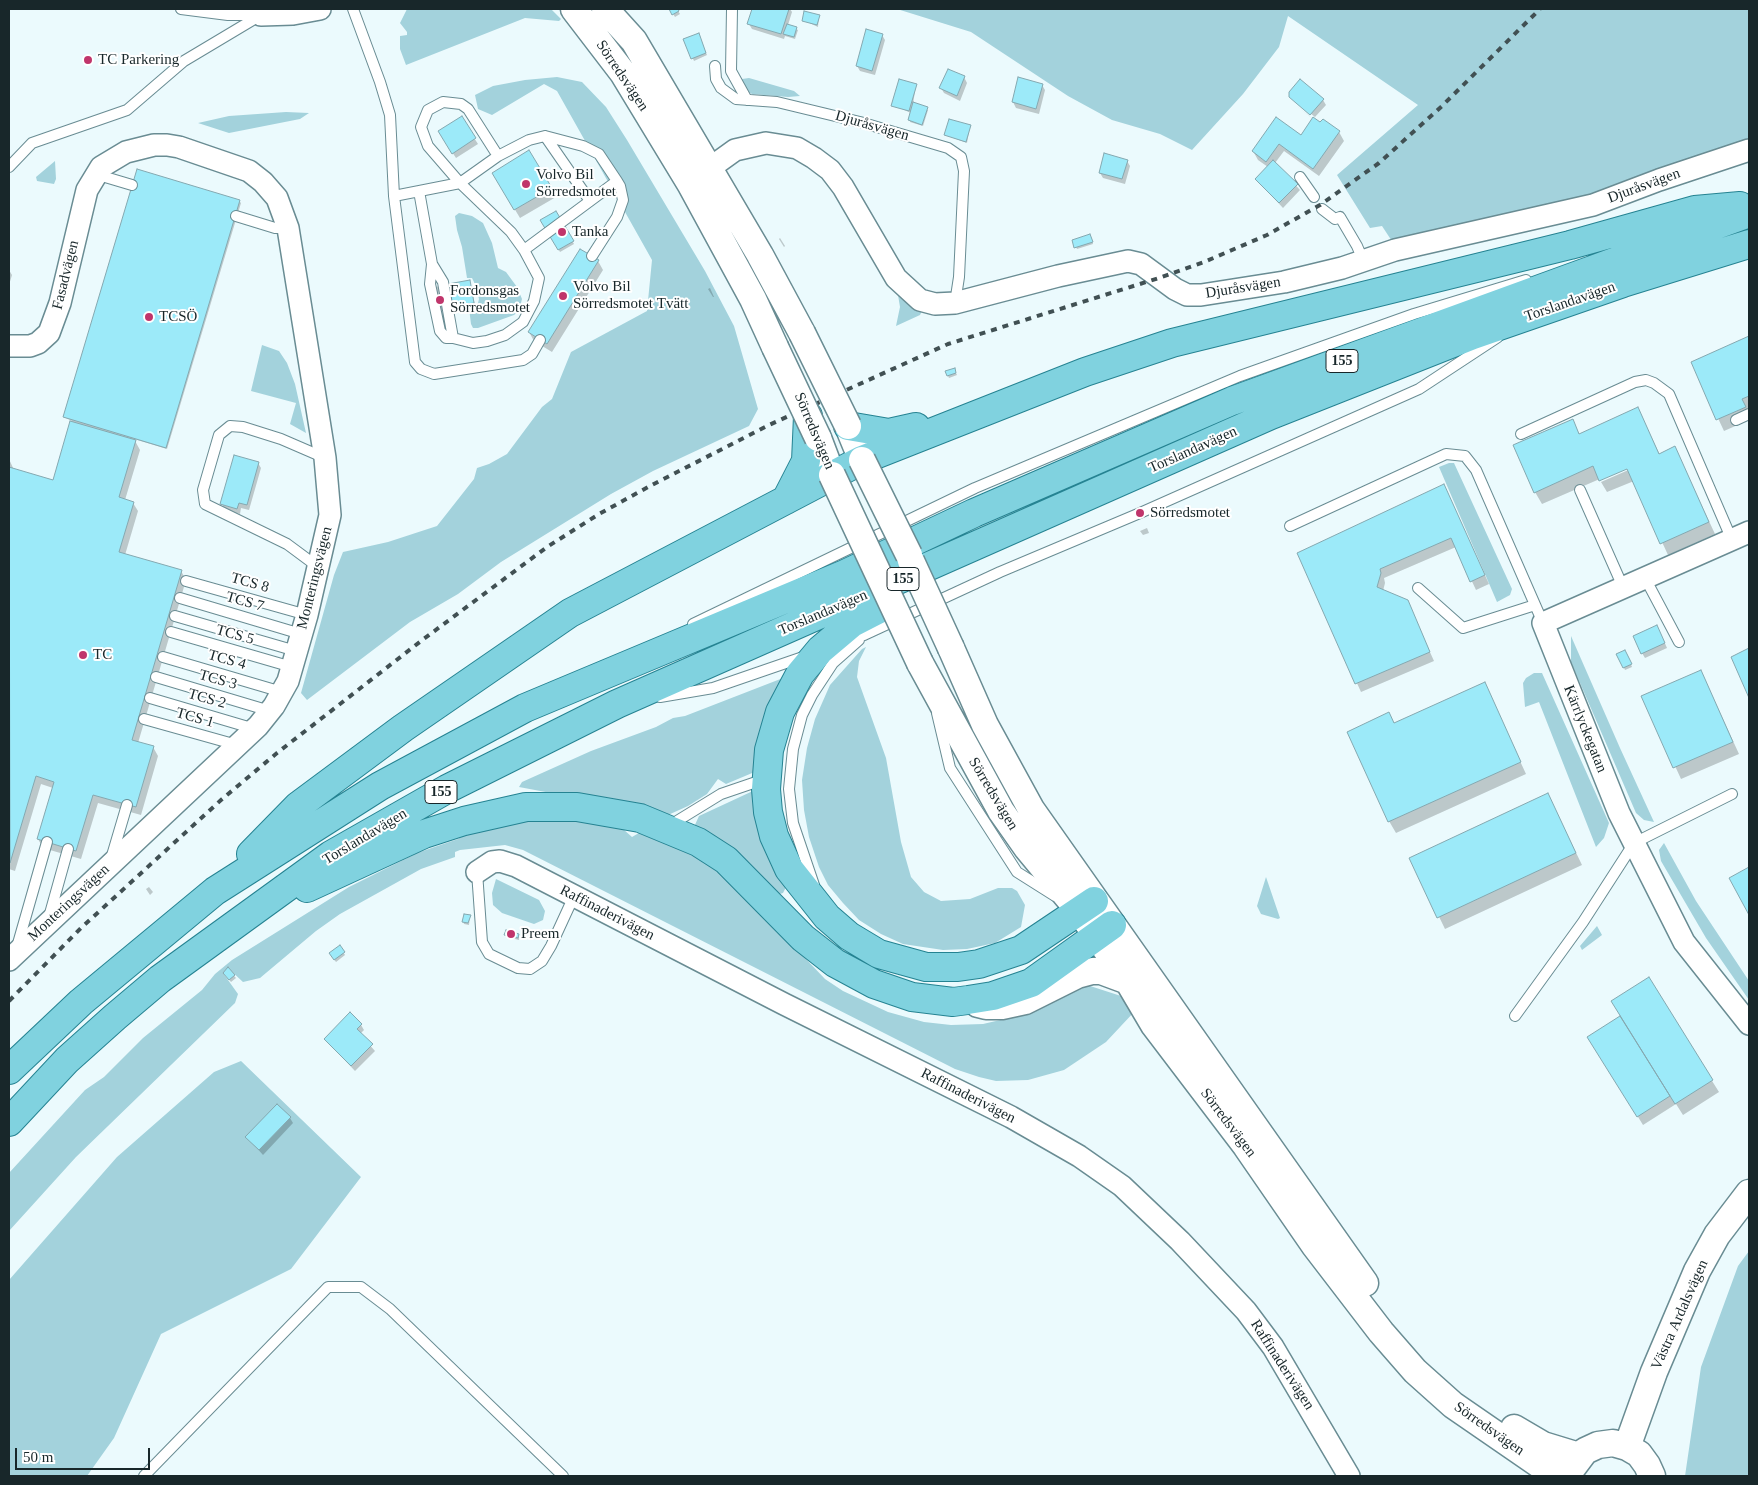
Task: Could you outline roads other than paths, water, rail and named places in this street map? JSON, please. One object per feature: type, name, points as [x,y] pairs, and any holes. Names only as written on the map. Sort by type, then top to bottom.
[{"type":"main road","points":[[215,891],[298,806],[402,728],[570,613],[862,460],[978,412],[1084,372],[1172,343],[1570,245],[1696,210],[1749,206]]},
{"type":"main road","name":"Torslandavägen","points":[[9,1070],[81,1002],[215,891],[380,786],[525,708],[845,574],[992,506],[1232,401],[1749,212]]},
{"type":"main road","name":"Torslandavägen","points":[[9,1122],[67,1060],[160,979],[331,855],[414,808],[617,704],[1271,415],[1473,335],[1749,244]]},
{"type":"main road","points":[[1087,907],[1021,950],[980,964],[941,968],[910,964],[871,950],[844,932],[822,910],[789,868],[774,836],[768,812],[766,778],[769,750],[780,712],[800,674],[820,650],[852,623],[866,614],[1126,497],[1403,378],[1473,335]]},
{"type":"main road","points":[[848,426],[889,433],[978,412]]},
{"type":"main road","points":[[786,500],[806,461],[808,416]]},
{"type":"main road","points":[[242,919],[424,834],[493,813],[526,807],[593,808],[640,818],[698,842],[726,860],[803,938],[835,963],[874,984],[912,997],[953,1002],[993,996],[1031,983],[1104,931]]},
{"type":"street","points":[[261,15],[293,14],[320,9]]},
{"type":"street","name":"Sörredsvägen","points":[[574,9],[623,74],[691,185],[753,299],[808,416],[832,475],[920,662],[1001,811],[1027,848],[1087,907]]},
{"type":"street","name":"Sörredsvägen","points":[[605,9],[634,41]]},
{"type":"street","name":"Sörredsvägen","points":[[620,9],[634,41],[710,168],[802,333],[848,426],[985,725],[1087,907],[1398,1326],[1437,1368],[1472,1399],[1518,1432],[1543,1445],[1574,1466]]},
{"type":"street","name":"Djuråsvägen","points":[[710,168],[735,150],[766,143],[797,148],[814,158],[830,170],[843,187],[896,278],[907,291],[920,300],[935,304],[955,303],[1128,261],[1141,264],[1186,295],[1201,295],[1284,282],[1342,268],[1395,250],[1593,205],[1659,180],[1749,150]]},
{"type":"street","name":"Monteringsvägen","points":[[12,958],[255,729],[271,711],[282,692],[299,642],[330,515],[325,458],[288,228],[277,198],[263,182],[249,171],[178,147],[154,145],[126,152],[101,167],[95,174]]},
{"type":"street","name":"Fasadvägen","points":[[9,346],[30,346],[49,333],[60,303],[87,190],[95,174]]},
{"type":"street","points":[[1539,614],[1623,587],[1740,536]]},
{"type":"street","name":"Kärrlyckegatan","points":[[1539,614],[1619,813],[1684,942],[1749,1024]]},
{"type":"street","name":"Raffinaderivägen","points":[[477,872],[492,862],[500,861],[516,866],[792,1008],[1011,1116],[1079,1156],[1122,1186],[1187,1248],[1246,1311],[1283,1362],[1349,1476]]},
{"type":"street","name":"Sörredsvägen","points":[[1104,931],[1128,981],[1154,1026],[1246,1146],[1315,1246],[1381,1332],[1415,1371],[1452,1405],[1556,1476]]},
{"type":"street","points":[[968,1000],[986,1006],[1002,1006],[1025,1001],[1076,975],[1092,970],[1101,971],[1128,981]]},
{"type":"street","name":"Västra Ardalsvägen","points":[[1627,1447],[1654,1372],[1697,1271],[1717,1235],[1749,1193]]},
{"type":"street","points":[[1574,1466],[1591,1448],[1605,1444],[1627,1447],[1643,1459],[1652,1476]]},
{"type":"lane","points":[[181,9],[228,15],[261,15]]},
{"type":"lane","points":[[353,9],[390,115],[394,196],[413,356],[418,366],[428,372],[440,374],[523,360],[532,354],[540,340]]},
{"type":"lane","points":[[732,9],[731,71],[747,100]]},
{"type":"lane","points":[[9,167],[32,143],[127,110],[184,60],[261,15]]},
{"type":"lane","name":"Djuråsvägen","points":[[715,66],[716,79],[721,88],[736,99],[777,102],[860,122],[948,148],[961,157],[964,171],[959,277],[955,303]]},
{"type":"lane","points":[[419,191],[432,264],[443,282],[453,338],[473,343],[505,335],[523,322],[534,301],[539,278],[524,250],[511,232],[460,183],[428,146],[421,126],[428,110],[443,102],[461,104],[468,109],[498,156]]},
{"type":"lane","points":[[394,196],[460,183],[498,156],[529,140],[545,136],[583,146],[599,154],[618,181],[623,200],[617,217],[592,256]]},
{"type":"lane","points":[[545,136],[590,201]]},
{"type":"lane","points":[[95,174],[132,186]]},
{"type":"lane","points":[[1300,177],[1314,197]]},
{"type":"lane","points":[[524,250],[618,181]]},
{"type":"lane","points":[[1322,209],[1335,219],[1340,217],[1363,260]]},
{"type":"lane","points":[[1563,269],[1749,212]]},
{"type":"lane","points":[[236,216],[275,228],[288,228]]},
{"type":"lane","points":[[525,708],[676,632],[974,488],[1240,376],[1414,314],[1535,277]]},
{"type":"lane","points":[[617,704],[713,688],[864,635],[1000,572],[1140,513],[1419,390],[1533,314]]},
{"type":"lane","points":[[1521,434],[1635,382],[1646,380],[1654,383],[1669,394],[1740,536]]},
{"type":"lane","points":[[1736,420],[1749,414]]},
{"type":"lane","points":[[318,567],[287,544],[205,504],[203,490],[220,435],[230,426],[243,427],[281,439],[325,458]]},
{"type":"lane","points":[[1290,526],[1446,454],[1465,456],[1476,470],[1539,614],[1463,628],[1418,588]]},
{"type":"lane","points":[[1580,490],[1623,587]]},
{"type":"lane","points":[[1645,578],[1679,642]]},
{"type":"lane","name":"TCS 8","points":[[186,581],[299,642]]},
{"type":"lane","name":"TCS 7","points":[[180,598],[299,642]]},
{"type":"lane","points":[[175,616],[299,642]]},
{"type":"lane","name":"TCS 5","points":[[171,632],[299,642]]},
{"type":"lane","points":[[822,910],[793,823],[789,789],[793,750],[802,715],[812,695],[833,663],[864,635]]},
{"type":"lane","name":"TCS 4","points":[[163,657],[282,692]]},
{"type":"lane","name":"TCS 3","points":[[156,677],[271,711]]},
{"type":"lane","name":"TCS 2","points":[[150,698],[255,729]]},
{"type":"lane","name":"TCS 1","points":[[144,719],[237,746]]},
{"type":"lane","points":[[672,830],[677,820],[721,794],[766,778]]},
{"type":"lane","points":[[1515,1016],[1582,922],[1634,843],[1732,794]]},
{"type":"lane","points":[[109,866],[127,805]]},
{"type":"lane","points":[[12,958],[48,842]]},
{"type":"lane","points":[[47,924],[68,849]]},
{"type":"lane","points":[[477,872],[482,942],[489,954],[518,968],[530,969],[542,961],[574,896]]},
{"type":"lane","points":[[144,1476],[328,1286],[361,1287],[390,1309],[563,1476]]},
{"type":"railway","points":[[9,1001],[81,928],[221,800],[277,753],[421,641],[547,547],[599,514],[769,425],[948,344],[1159,278],[1204,262],[1267,235],[1320,205],[1379,163],[1442,106],[1540,9]]},
{"type":"place","name":"TC Parkering","points":[[88,60]]},
{"type":"place","name":"Volvo Bil Sörredsmotet","points":[[526,184]]},
{"type":"place","name":"Tanka","points":[[562,232]]},
{"type":"place","name":"Volvo Bil Sörredsmotet Tvätt","points":[[563,296]]},
{"type":"place","name":"Fordonsgas Sörredsmotet","points":[[440,300]]},
{"type":"place","name":"TCSÖ","points":[[149,317]]},
{"type":"place","name":"Sörredsmotet","points":[[1140,513]]},
{"type":"place","name":"TC","points":[[83,655]]},
{"type":"place","name":"Preem","points":[[511,934]]}]
